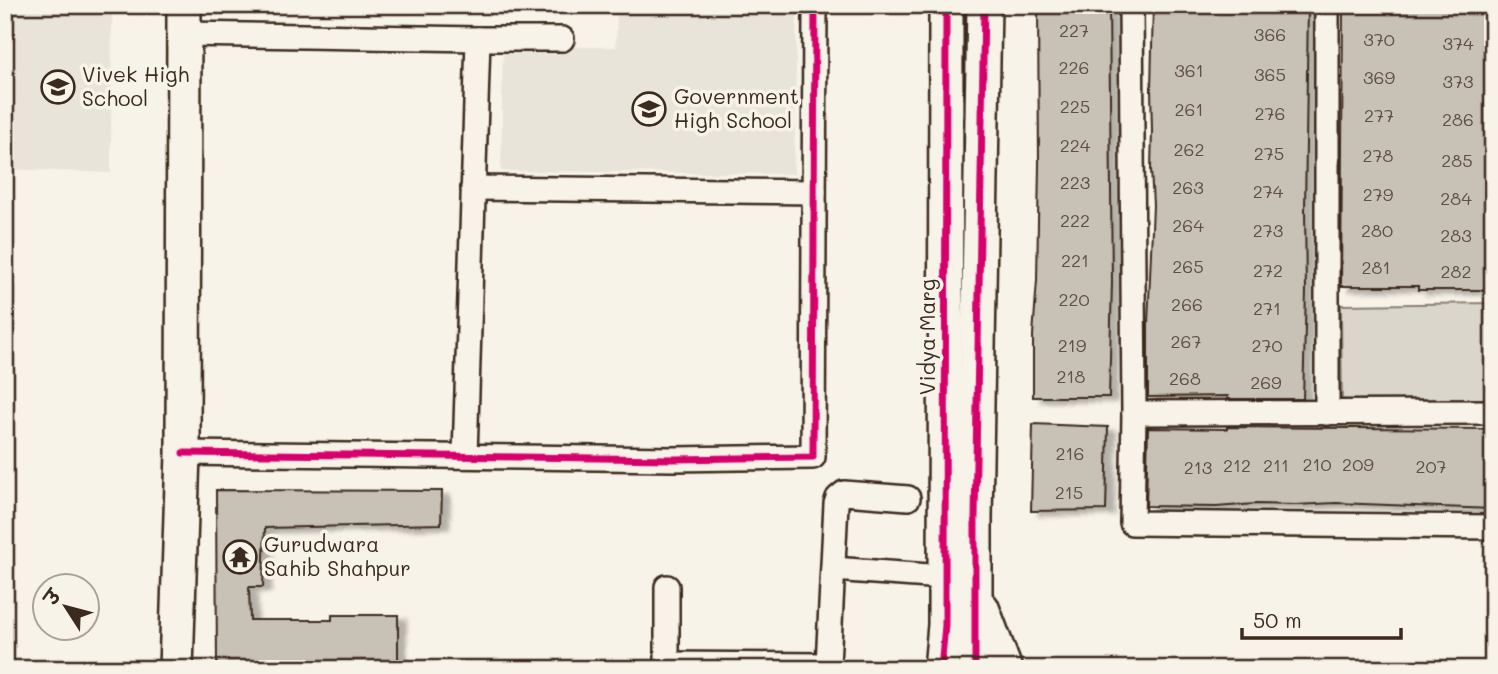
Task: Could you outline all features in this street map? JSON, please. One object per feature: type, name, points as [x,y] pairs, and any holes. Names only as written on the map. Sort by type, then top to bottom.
[{"type":"main road","name":"Vidya Marg","points":[[941,669],[945,614],[946,5]]},
{"type":"main road","points":[[975,669],[984,5]]},
{"type":"main road","points":[[176,669],[183,453],[183,20]]},
{"type":"main road","points":[[975,583],[1006,669]]},
{"type":"street","points":[[183,453],[674,460],[813,457],[815,5]]},
{"type":"street","points":[[1131,5],[1134,413],[1132,523],[1493,527]]},
{"type":"street","points":[[1327,5],[1327,413]]},
{"type":"street","points":[[183,20],[478,40],[562,39]]},
{"type":"street","points":[[465,456],[478,40]]},
{"type":"street","points":[[473,188],[814,192]]},
{"type":"street","points":[[1134,413],[1493,412]]},
{"type":"street","points":[[667,587],[667,666],[828,667],[838,498],[844,493],[908,498]]},
{"type":"street","points":[[833,569],[929,576]]},
{"type":"shaded area","name":"Vivek High School","points":[[5,5],[112,5],[111,173],[5,169]]},
{"type":"shaded area","name":"Government High School","points":[[617,5],[797,5],[794,174],[501,171],[503,46],[616,47]]},
{"type":"shaded area","points":[[1493,303],[1493,400],[1342,402],[1341,305]]},
{"type":"building","points":[[1038,5],[1109,5],[1112,282],[1109,397],[1033,397],[1039,164]]},
{"type":"building","points":[[1153,5],[1308,5],[1303,399],[1148,397],[1153,205]]},
{"type":"building","points":[[1343,5],[1493,5],[1493,290],[1341,286]]},
{"type":"building","points":[[1033,424],[1108,427],[1106,510],[1031,511]]},
{"type":"building","points":[[1148,428],[1493,429],[1493,509],[1336,503],[1216,507],[1146,506]]},
{"type":"building","name":"Gurudwara Sahib Shahpur","points":[[216,490],[442,491],[441,524],[265,528],[263,587],[249,587],[250,620],[332,620],[332,615],[398,615],[398,669],[217,669]]},
{"type":"cycle path","points":[[183,453],[674,459],[813,457],[815,5]]},
{"type":"cycle path","points":[[941,669],[945,625],[946,5]]},
{"type":"cycle path","points":[[975,669],[984,5]]},
{"type":"place","name":"Vivek High School","points":[[58,87]]},
{"type":"place","name":"Government High School","points":[[649,109]]},
{"type":"place","name":"Gurudwara Sahib Shahpur","points":[[240,557]]}]
